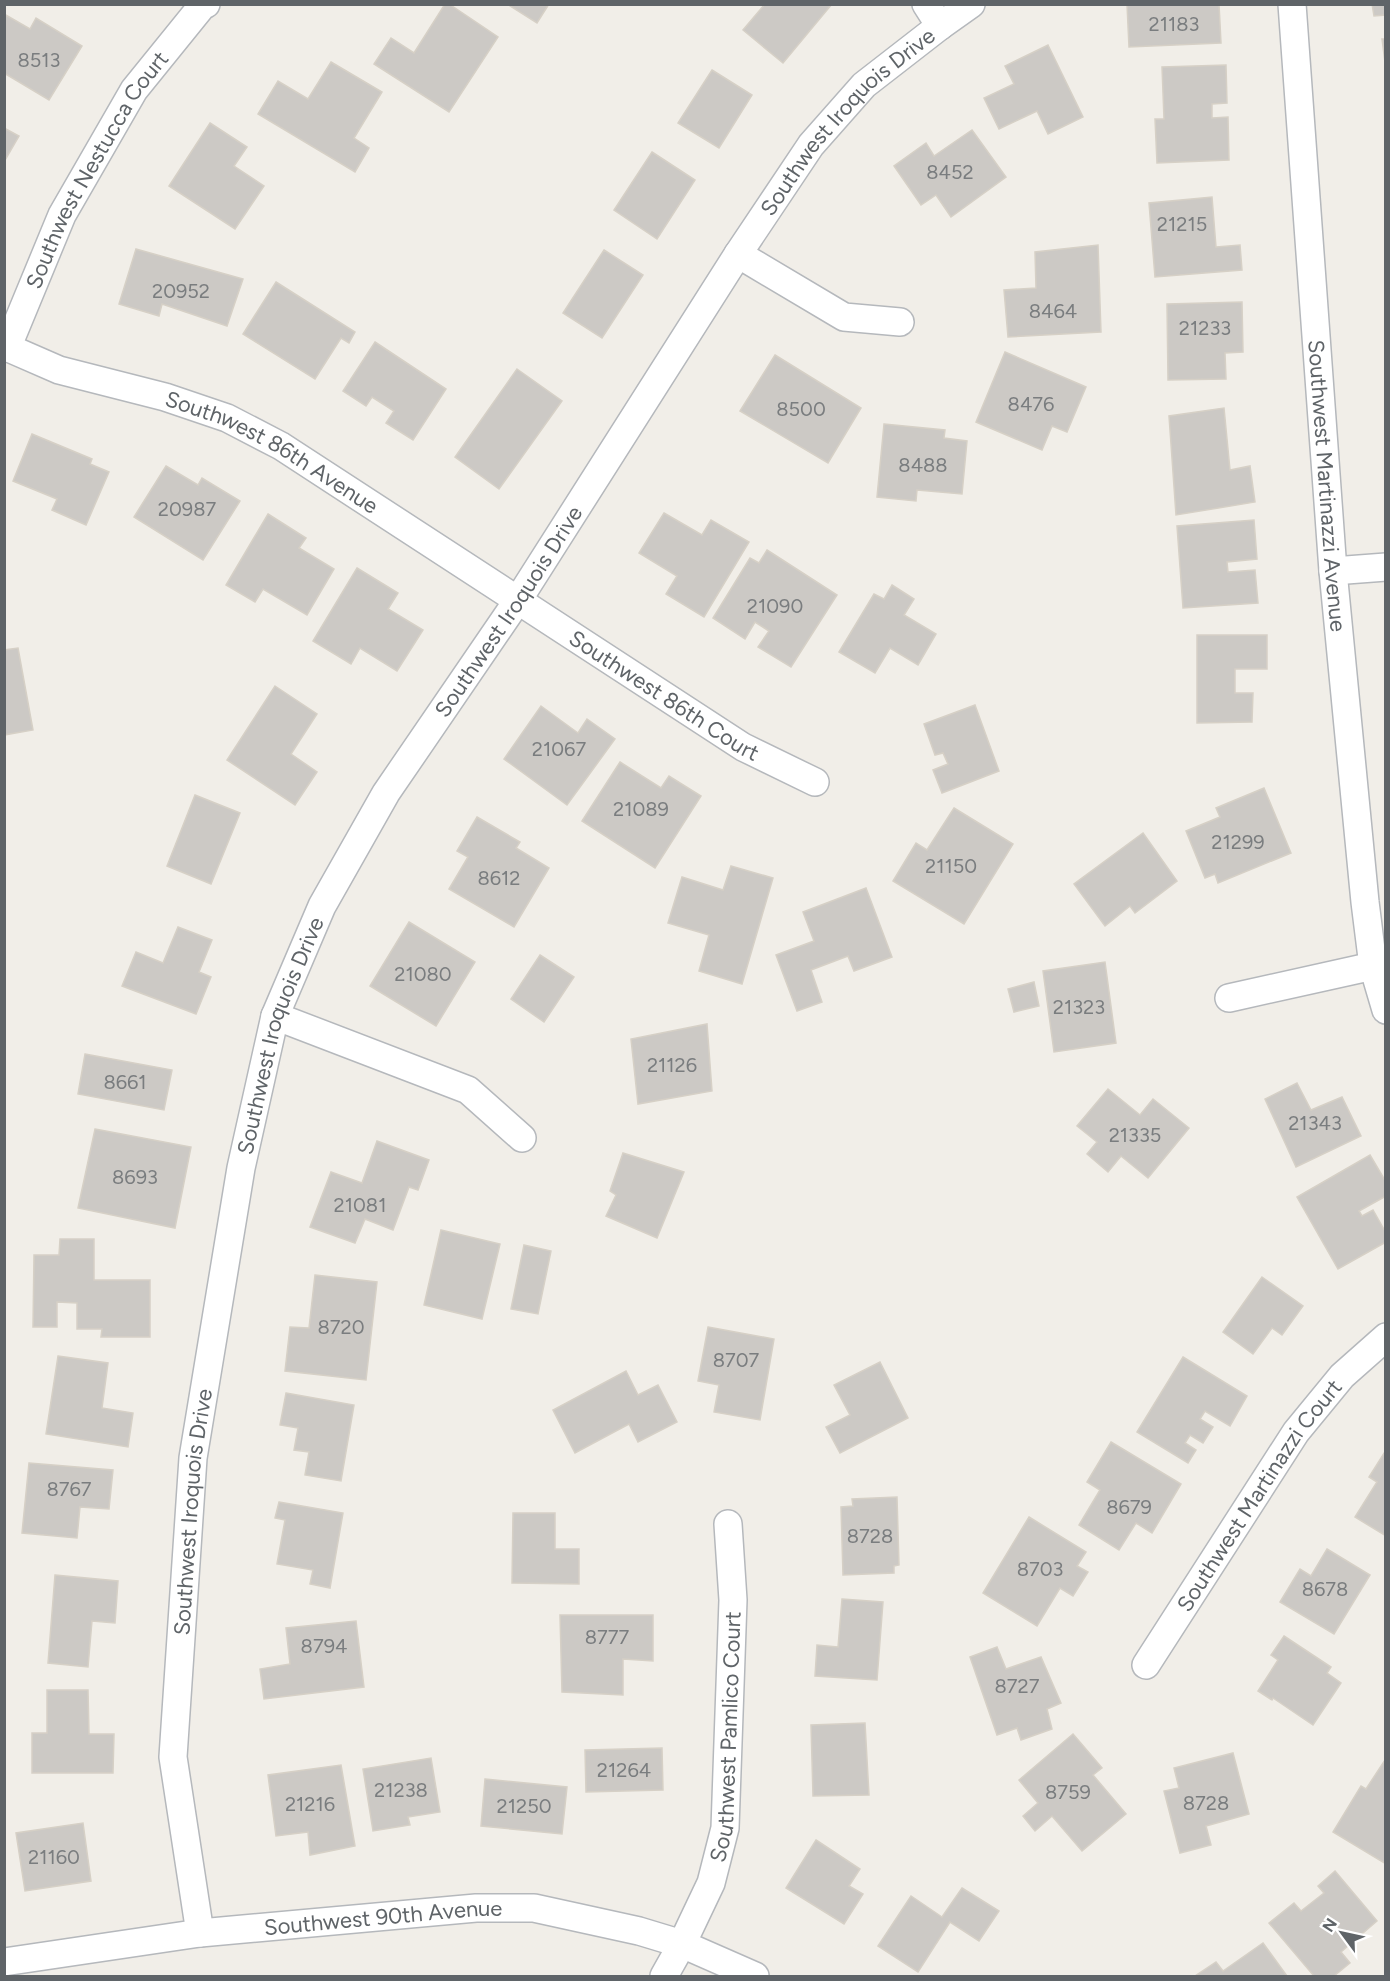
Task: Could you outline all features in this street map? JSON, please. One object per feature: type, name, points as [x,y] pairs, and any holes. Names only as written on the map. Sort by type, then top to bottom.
[{"type":"street","name":"Southwest Nestucca Court","points":[[6,347],[62,215],[134,90],[206,4]]},
{"type":"street","name":"Southwest Iroquois Drive","points":[[200,1933],[173,1757],[193,1458],[241,1168],[275,1016],[322,906],[386,793],[518,600],[738,254],[819,136],[864,85],[933,15],[971,4]]},
{"type":"street","name":"Southwest Martinazzi Avenue","points":[[1292,4],[1333,571],[1365,902],[1373,966],[1386,1010]]},
{"type":"street","points":[[738,254],[844,317],[900,322]]},
{"type":"street","name":"Southwest 86th Avenue","points":[[6,347],[59,370],[165,397],[227,418],[281,446],[518,600]]},
{"type":"street","points":[[1333,571],[1386,567]]},
{"type":"street","name":"Southwest 86th Court","points":[[518,600],[743,747],[815,782]]},
{"type":"street","points":[[1229,999],[1373,966]]},
{"type":"street","points":[[275,1016],[468,1090],[522,1138]]},
{"type":"street","name":"Southwest Martinazzi Court","points":[[1146,1665],[1296,1432],[1342,1376],[1386,1337]]},
{"type":"street","name":"Southwest Pamlico Court","points":[[664,1977],[711,1882],[725,1828],[733,1600],[728,1524]]},
{"type":"street","name":"Southwest 90th Avenue","points":[[4,1962],[200,1933],[476,1908],[534,1908],[639,1931],[682,1944],[755,1977]]},
{"type":"building","points":[[445,4],[449,4],[498,37],[449,112],[374,64],[391,38],[414,53]]},
{"type":"building","points":[[507,4],[549,4],[537,23]]},
{"type":"building","points":[[765,4],[832,4],[783,63],[743,30]]},
{"type":"building","points":[[1127,4],[1219,4],[1221,43],[1129,47]]},
{"type":"building","points":[[1372,4],[1386,4],[1386,15],[1374,16]]},
{"type":"building","points":[[4,14],[30,29],[36,18],[82,46],[49,100],[4,73]]},
{"type":"building","points":[[1382,39],[1386,39],[1386,70]]},
{"type":"building","points":[[1048,45],[1083,117],[1048,134],[1037,111],[999,129],[984,98],[1014,84],[1005,66]]},
{"type":"building","points":[[331,62],[382,92],[354,138],[369,148],[355,172],[258,114],[278,81],[308,99]]},
{"type":"building","points":[[1226,65],[1227,103],[1212,104],[1212,118],[1228,117],[1229,160],[1157,163],[1155,119],[1164,119],[1162,67]]},
{"type":"building","points":[[712,70],[752,95],[719,148],[678,123]]},
{"type":"building","points":[[210,123],[247,147],[234,166],[264,186],[235,229],[169,186]]},
{"type":"building","points":[[4,128],[19,136],[4,162]]},
{"type":"building","points":[[972,130],[1006,177],[951,217],[936,195],[921,205],[894,166],[926,143],[934,156]]},
{"type":"building","points":[[652,152],[695,180],[657,239],[614,210]]},
{"type":"building","points":[[1212,197],[1216,247],[1240,245],[1242,270],[1155,277],[1149,203]]},
{"type":"building","points":[[1098,245],[1101,332],[1008,337],[1004,290],[1036,288],[1035,252]]},
{"type":"building","points":[[136,249],[243,279],[227,326],[162,304],[159,316],[119,304]]},
{"type":"building","points":[[604,250],[643,275],[602,338],[563,313]]},
{"type":"building","points":[[276,282],[355,332],[349,343],[341,338],[315,379],[243,334]]},
{"type":"building","points":[[1242,302],[1243,352],[1225,353],[1226,379],[1168,380],[1167,304]]},
{"type":"building","points":[[375,342],[446,389],[413,440],[386,423],[394,411],[372,397],[366,406],[343,391]]},
{"type":"building","points":[[1005,352],[1086,387],[1067,432],[1052,426],[1042,450],[976,422]]},
{"type":"building","points":[[775,355],[861,408],[828,463],[740,411]]},
{"type":"building","points":[[517,369],[562,401],[499,489],[455,457]]},
{"type":"building","points":[[1224,408],[1230,470],[1250,466],[1255,502],[1176,515],[1169,416]]},
{"type":"building","points":[[884,424],[945,430],[944,438],[967,441],[962,494],[917,490],[916,501],[877,497]]},
{"type":"building","points":[[32,434],[92,459],[90,464],[109,472],[86,525],[52,510],[57,499],[13,481]]},
{"type":"building","points":[[166,466],[198,485],[202,478],[240,501],[203,560],[134,517]]},
{"type":"building","points":[[664,513],[702,535],[711,520],[749,542],[704,617],[666,594],[677,576],[639,553]]},
{"type":"building","points":[[268,514],[306,538],[299,548],[334,569],[307,615],[263,589],[255,602],[226,585]]},
{"type":"building","points":[[1254,520],[1257,559],[1227,562],[1228,572],[1255,570],[1258,603],[1183,608],[1177,526]]},
{"type":"building","points":[[767,550],[837,595],[791,667],[758,647],[769,631],[755,622],[745,639],[713,618],[750,558],[759,563]]},
{"type":"building","points":[[357,568],[398,593],[388,609],[423,630],[397,671],[360,648],[351,664],[313,641]]},
{"type":"building","points":[[892,585],[914,599],[904,615],[936,634],[918,665],[890,648],[875,673],[839,652],[874,594],[884,599]]},
{"type":"building","points":[[1197,635],[1267,635],[1267,669],[1235,669],[1235,693],[1253,693],[1252,722],[1197,723]]},
{"type":"building","points":[[18,648],[33,730],[4,735],[4,650]]},
{"type":"building","points":[[275,686],[317,714],[291,754],[317,772],[295,805],[227,760]]},
{"type":"building","points":[[975,705],[999,771],[942,793],[933,770],[948,764],[943,753],[935,755],[924,724]]},
{"type":"building","points":[[541,706],[578,733],[587,719],[615,739],[567,805],[504,759]]},
{"type":"building","points":[[620,762],[661,788],[669,776],[701,796],[655,868],[582,821]]},
{"type":"building","points":[[1264,788],[1291,853],[1218,883],[1215,874],[1205,878],[1186,831],[1220,817],[1216,808]]},
{"type":"building","points":[[195,795],[240,813],[211,884],[167,866]]},
{"type":"building","points":[[954,808],[1013,844],[964,924],[893,881],[916,843],[927,850]]},
{"type":"building","points":[[477,817],[520,842],[516,848],[549,868],[514,927],[449,889],[468,857],[457,851]]},
{"type":"building","points":[[1143,833],[1177,881],[1135,913],[1130,906],[1105,926],[1074,884]]},
{"type":"building","points":[[731,866],[773,878],[742,984],[699,971],[709,935],[668,923],[682,877],[723,890]]},
{"type":"building","points":[[866,888],[892,957],[854,971],[848,956],[811,970],[822,1002],[797,1011],[776,955],[814,941],[803,912]]},
{"type":"building","points":[[409,922],[475,962],[436,1026],[370,986]]},
{"type":"building","points":[[178,927],[212,940],[199,972],[211,977],[196,1014],[122,986],[136,952],[163,963]]},
{"type":"building","points":[[540,955],[574,977],[544,1022],[511,999]]},
{"type":"building","points":[[1105,962],[1116,1043],[1054,1052],[1043,971]]},
{"type":"building","points":[[1034,982],[1039,1006],[1014,1012],[1008,989]]},
{"type":"building","points":[[707,1024],[712,1091],[638,1104],[631,1039]]},
{"type":"building","points":[[85,1054],[172,1070],[164,1110],[78,1094]]},
{"type":"building","points":[[1297,1083],[1311,1110],[1342,1097],[1361,1136],[1296,1167],[1265,1099]]},
{"type":"building","points":[[1108,1089],[1140,1115],[1153,1099],[1189,1128],[1148,1178],[1121,1156],[1108,1172],[1087,1154],[1097,1142],[1077,1126]]},
{"type":"building","points":[[95,1129],[191,1147],[175,1228],[78,1208]]},
{"type":"building","points":[[377,1141],[429,1160],[418,1190],[409,1187],[393,1230],[365,1219],[355,1243],[310,1227],[331,1172],[362,1183]]},
{"type":"building","points":[[623,1153],[684,1172],[657,1238],[606,1216],[616,1195],[610,1191]]},
{"type":"building","points":[[1370,1155],[1386,1182],[1386,1196],[1359,1211],[1362,1216],[1373,1210],[1386,1233],[1386,1242],[1338,1269],[1297,1197]]},
{"type":"building","points":[[441,1230],[500,1244],[482,1319],[424,1305]]},
{"type":"building","points":[[60,1239],[94,1239],[94,1280],[150,1280],[150,1337],[101,1337],[102,1329],[77,1329],[77,1303],[57,1302],[57,1327],[33,1327],[34,1255],[59,1255]]},
{"type":"building","points":[[524,1245],[551,1251],[538,1314],[511,1309]]},
{"type":"building","points":[[315,1275],[377,1282],[366,1380],[285,1371],[290,1327],[309,1328]]},
{"type":"building","points":[[1262,1277],[1303,1306],[1282,1335],[1272,1328],[1253,1354],[1223,1332]]},
{"type":"building","points":[[708,1327],[774,1339],[760,1420],[714,1412],[719,1385],[698,1381]]},
{"type":"building","points":[[58,1356],[108,1363],[102,1408],[133,1413],[128,1447],[46,1434]]},
{"type":"building","points":[[1183,1357],[1247,1396],[1230,1426],[1205,1411],[1200,1419],[1213,1427],[1203,1443],[1190,1435],[1185,1443],[1196,1450],[1188,1463],[1137,1432]]},
{"type":"building","points":[[880,1362],[908,1418],[840,1453],[826,1427],[850,1415],[834,1385]]},
{"type":"building","points":[[626,1371],[638,1395],[658,1385],[677,1422],[638,1442],[629,1424],[575,1453],[553,1410]]},
{"type":"building","points":[[286,1393],[354,1405],[341,1481],[305,1475],[309,1452],[294,1450],[298,1428],[280,1425]]},
{"type":"building","points":[[1111,1442],[1181,1484],[1152,1533],[1136,1523],[1119,1550],[1079,1525],[1100,1490],[1087,1482]]},
{"type":"building","points":[[1386,1450],[1386,1536],[1355,1517],[1377,1482],[1369,1477]]},
{"type":"building","points":[[29,1463],[113,1470],[109,1509],[80,1507],[77,1538],[22,1533]]},
{"type":"building","points":[[897,1497],[899,1565],[894,1566],[894,1573],[843,1575],[841,1507],[853,1506],[852,1499]]},
{"type":"building","points":[[279,1502],[343,1513],[330,1588],[310,1584],[313,1570],[277,1564],[285,1520],[275,1518]]},
{"type":"building","points":[[513,1513],[555,1513],[555,1549],[579,1549],[579,1584],[512,1583]]},
{"type":"building","points":[[1029,1517],[1086,1552],[1077,1566],[1088,1572],[1073,1596],[1060,1588],[1037,1626],[983,1593]]},
{"type":"building","points":[[1327,1549],[1370,1575],[1334,1634],[1280,1602],[1300,1569],[1311,1576]]},
{"type":"building","points":[[55,1575],[118,1581],[115,1623],[92,1621],[88,1667],[48,1663]]},
{"type":"building","points":[[842,1599],[883,1602],[877,1680],[815,1676],[817,1645],[838,1647]]},
{"type":"building","points":[[560,1615],[653,1615],[653,1661],[623,1659],[623,1695],[562,1692]]},
{"type":"building","points":[[356,1621],[364,1687],[264,1699],[260,1669],[290,1664],[286,1628]]},
{"type":"building","points":[[1284,1636],[1331,1667],[1327,1673],[1341,1683],[1313,1725],[1273,1698],[1272,1700],[1258,1691],[1278,1660],[1271,1655]]},
{"type":"building","points":[[997,1647],[1006,1669],[1041,1657],[1061,1703],[1047,1709],[1052,1729],[1021,1740],[1017,1728],[997,1735],[970,1657]]},
{"type":"building","points":[[47,1690],[88,1690],[89,1734],[114,1734],[113,1773],[32,1773],[32,1733],[47,1733]]},
{"type":"building","points":[[865,1723],[869,1795],[813,1796],[811,1725]]},
{"type":"building","points":[[1073,1734],[1102,1768],[1093,1775],[1126,1814],[1082,1851],[1052,1816],[1035,1831],[1023,1816],[1038,1803],[1019,1780]]},
{"type":"building","points":[[662,1748],[663,1790],[586,1792],[585,1750]]},
{"type":"building","points":[[1233,1753],[1249,1814],[1206,1826],[1211,1845],[1180,1853],[1164,1791],[1179,1788],[1174,1768]]},
{"type":"building","points":[[431,1758],[440,1812],[408,1817],[410,1825],[373,1831],[363,1769]]},
{"type":"building","points":[[1385,1760],[1386,1864],[1333,1832],[1361,1786],[1366,1789]]},
{"type":"building","points":[[341,1765],[355,1846],[310,1855],[308,1832],[276,1836],[268,1775]]},
{"type":"building","points":[[485,1779],[567,1787],[562,1834],[481,1826]]},
{"type":"building","points":[[83,1823],[91,1881],[25,1891],[16,1833]]},
{"type":"building","points":[[816,1840],[860,1869],[849,1886],[863,1894],[844,1924],[786,1888]]},
{"type":"building","points":[[1335,1871],[1377,1921],[1341,1952],[1350,1963],[1334,1976],[1314,1976],[1269,1923],[1294,1903],[1301,1911],[1324,1893],[1318,1886]]},
{"type":"building","points":[[962,1888],[999,1911],[979,1941],[950,1922],[918,1972],[878,1946],[911,1896],[942,1917]]},
{"type":"building","points":[[1263,1943],[1287,1976],[1195,1976],[1216,1962],[1223,1971]]}]
